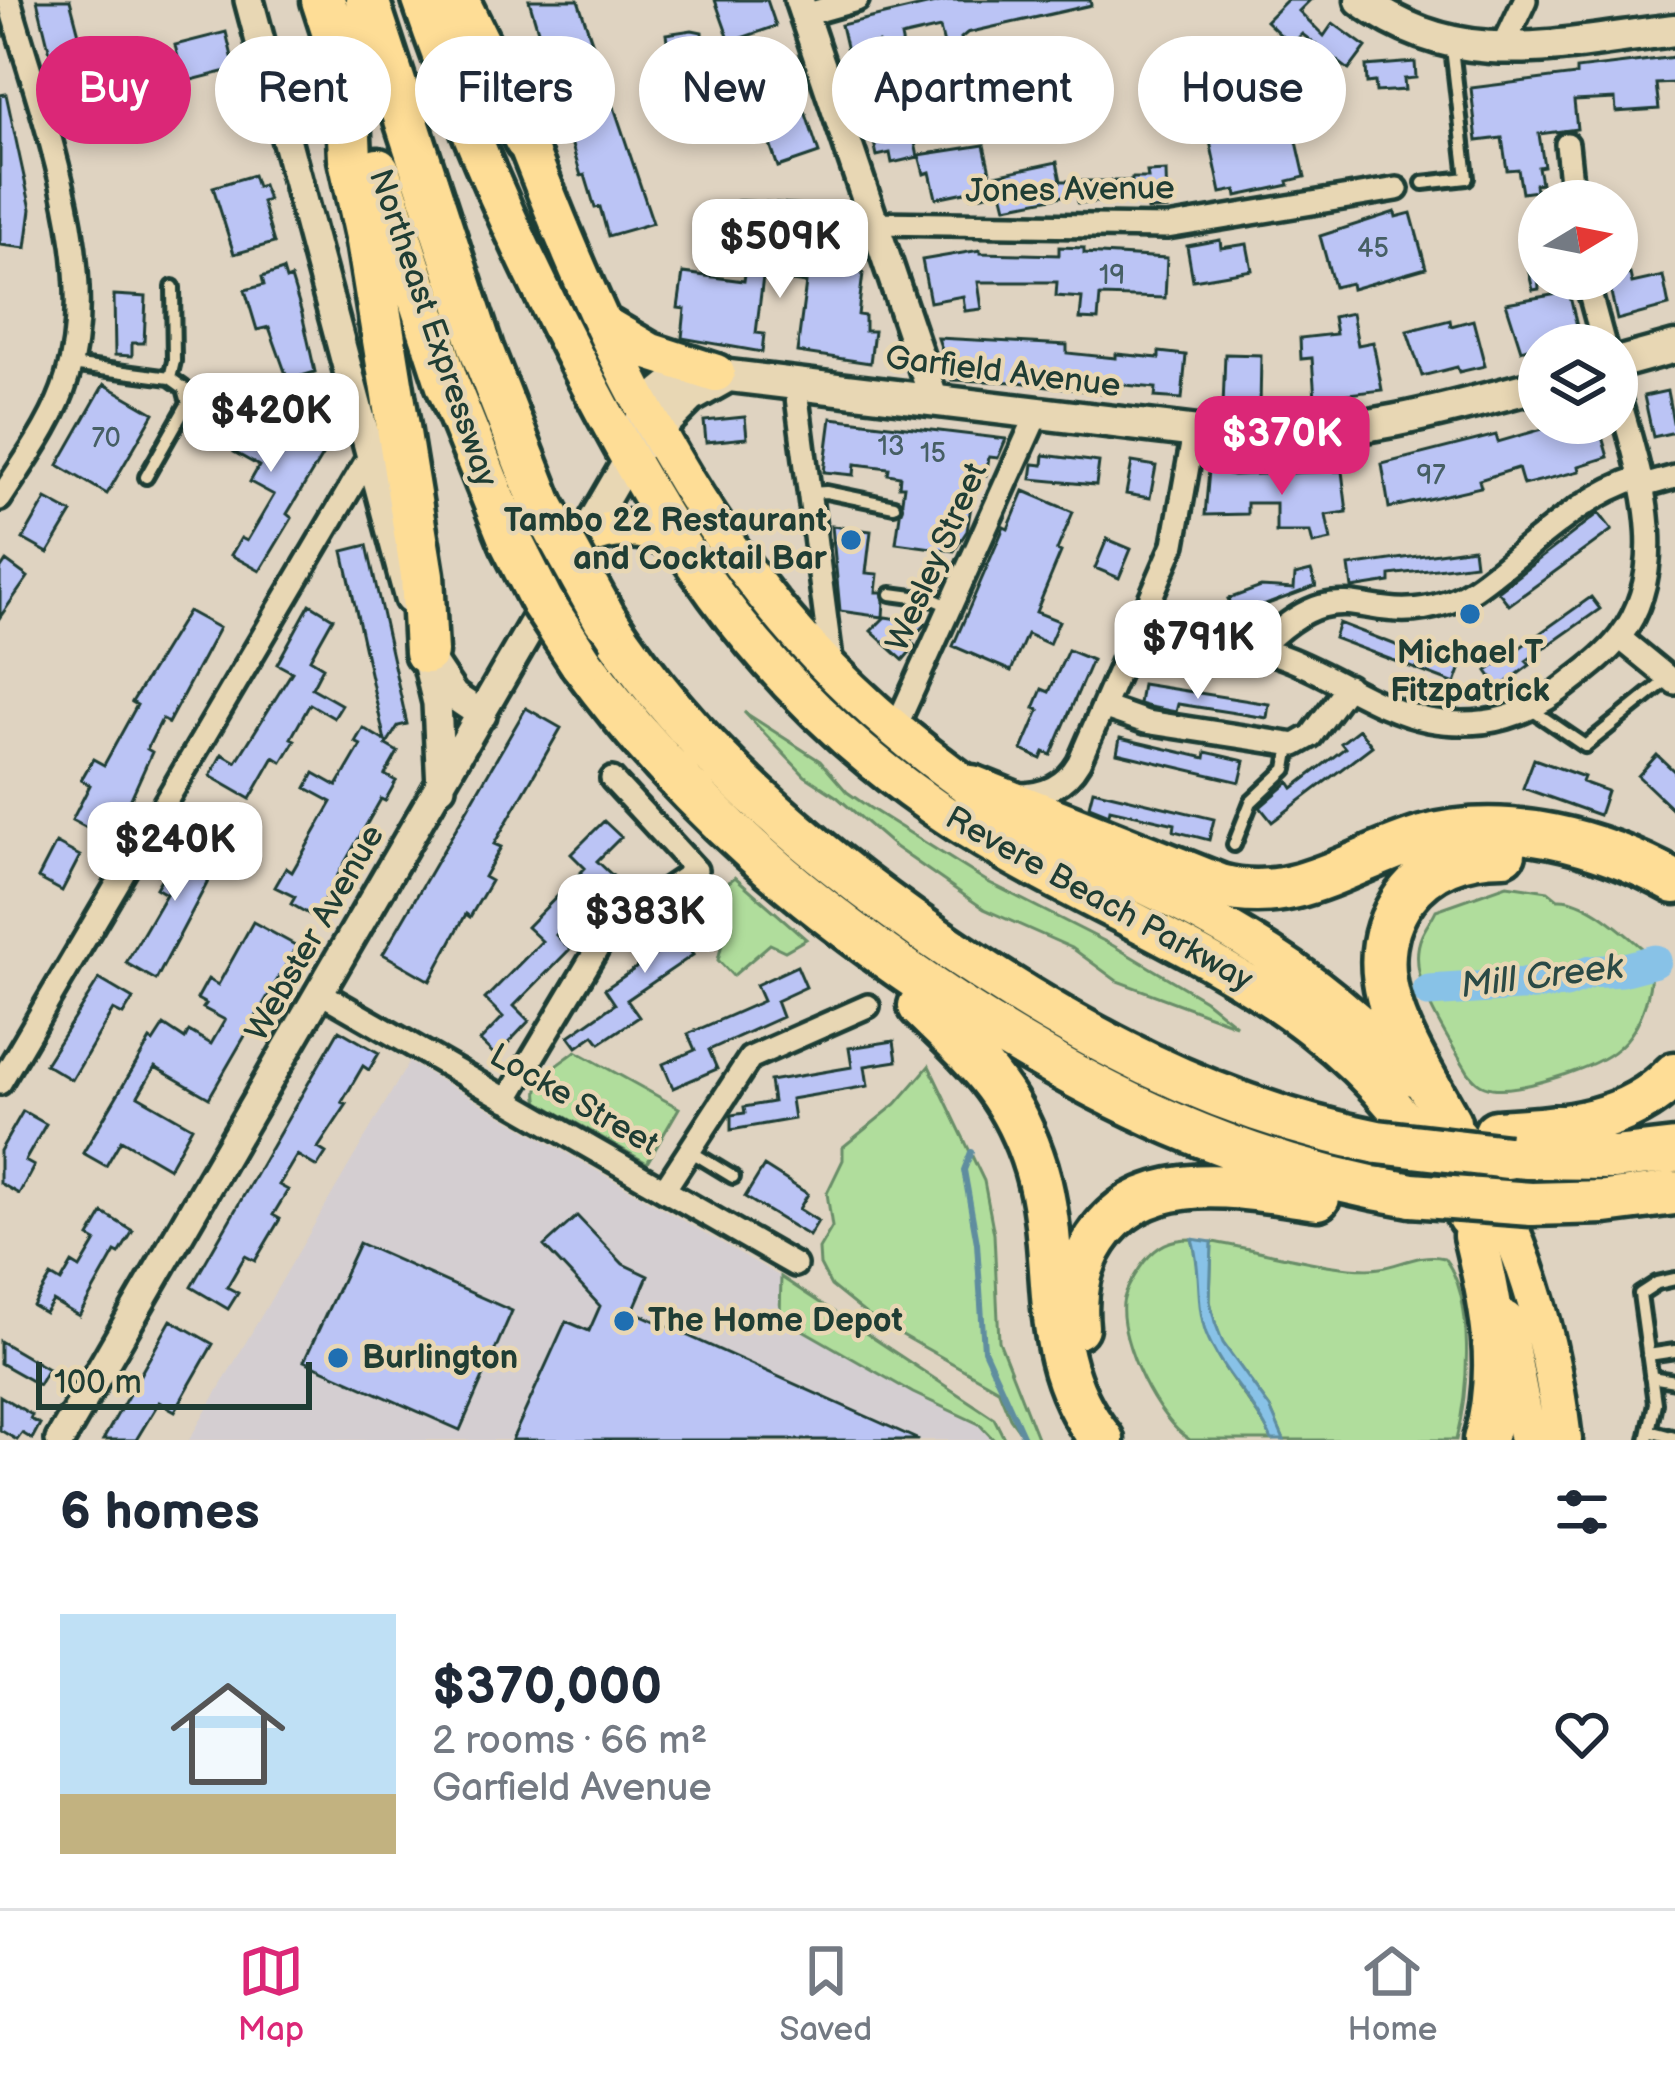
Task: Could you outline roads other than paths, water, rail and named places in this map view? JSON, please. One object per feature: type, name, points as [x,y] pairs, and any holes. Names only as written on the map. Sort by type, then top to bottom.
[{"type":"highway","name":"Northeast Expressway","points":[[323,0],[335,36]]},
{"type":"highway","name":"Northeast Expressway","points":[[367,0],[486,364],[542,506],[605,619],[674,714],[757,799],[834,864],[958,954],[1075,1029],[1179,1081],[1261,1113],[1378,1142],[1502,1144],[1614,1158],[1675,1151]]},
{"type":"highway","name":"Revere Beach Parkway","points":[[421,0],[496,197],[628,460],[714,596],[827,721],[906,787],[1019,862],[1232,970],[1326,1037],[1404,1120],[1475,1236],[1508,1331],[1528,1440]]},
{"type":"highway","points":[[457,0],[475,36]]},
{"type":"highway","name":"Revere Beach Parkway","points":[[481,0],[493,36]]},
{"type":"highway","points":[[349,144],[422,575],[426,652]]},
{"type":"highway","name":"Northeast Expressway","points":[[370,144],[447,383],[511,542],[542,602],[644,743],[766,865],[860,937],[1019,1046],[1168,1125],[1282,1165],[1412,1195],[1531,1204],[1605,1202],[1675,1193]]},
{"type":"highway","name":"Revere Beach Parkway","points":[[528,144],[603,323],[652,420],[748,572],[833,672],[895,729],[1060,844],[1206,916],[1298,972],[1369,1030],[1450,1122],[1514,1237],[1542,1324],[1563,1440]]},
{"type":"highway","points":[[603,323],[651,352],[728,374]]},
{"type":"highway","points":[[583,539],[610,530],[639,529],[677,543]]},
{"type":"highway","points":[[973,787],[1220,886],[1247,892],[1293,889],[1424,838],[1486,829],[1563,839],[1623,857],[1675,881]]},
{"type":"highway","points":[[1450,1122],[1394,1017],[1383,975],[1387,931],[1400,904],[1423,878],[1469,855],[1522,854],[1631,885],[1675,915]]},
{"type":"highway","points":[[860,937],[924,1010],[976,1058],[1018,1124],[1036,1169],[1047,1217],[1059,1353],[1074,1394],[1102,1440]]},
{"type":"highway","points":[[1502,1144],[1605,1117],[1641,1101],[1675,1074]]},
{"type":"highway","points":[[1132,1440],[1094,1384],[1081,1347],[1076,1304],[1084,1260],[1120,1210],[1149,1195],[1194,1187],[1236,1187],[1334,1201],[1412,1195]]},
{"type":"highway","points":[[1475,1236],[1496,1342],[1495,1397],[1485,1440]]},
{"type":"highway","points":[[1556,1389],[1576,1424],[1592,1440]]},
{"type":"main road","points":[[1361,0],[1381,14],[1451,44],[1502,49],[1673,28]]},
{"type":"main road","points":[[1638,357],[1675,347]]},
{"type":"main road","name":"Garfield Avenue","points":[[628,460],[677,381],[728,374],[1194,433],[1270,437],[1372,428],[1518,390]]},
{"type":"street","points":[[0,500],[53,412],[71,365],[79,314],[74,244],[9,0]]},
{"type":"street","points":[[249,0],[426,652],[437,703],[441,787]]},
{"type":"street","points":[[857,0],[801,7],[934,400]]},
{"type":"street","points":[[1502,49],[1525,0]]},
{"type":"street","points":[[1568,143],[1572,180]]},
{"type":"street","name":"Jones Avenue","points":[[740,214],[875,223],[1167,227],[1397,189]]},
{"type":"street","points":[[795,382],[833,672]]},
{"type":"street","name":"Wesley Street","points":[[895,729],[1038,412]]},
{"type":"street","points":[[973,787],[1027,795],[1059,786],[1075,770],[1178,532],[1194,433]]},
{"type":"street","points":[[1132,639],[1258,650],[1401,712],[1435,721],[1484,722],[1532,710],[1620,638],[1636,609],[1647,569],[1650,529],[1632,444]]},
{"type":"street","points":[[0,1083],[371,453]]},
{"type":"street","name":"Webster Avenue","points":[[60,1440],[628,460]]},
{"type":"street","points":[[1258,650],[1286,622],[1320,604],[1413,609],[1455,599],[1483,583],[1585,501],[1642,482],[1675,477]]},
{"type":"street","points":[[1620,638],[1672,681]]},
{"type":"street","points":[[426,652],[454,696],[482,715]]},
{"type":"street","points":[[1103,707],[1139,721],[1290,746],[1311,736],[1348,686]]},
{"type":"street","points":[[507,1100],[609,929],[696,870],[613,778]]},
{"type":"street","name":"Locke Street","points":[[321,993],[795,1265]]},
{"type":"street","points":[[664,1190],[750,1058],[868,1006]]},
{"type":"lane","points":[[1423,183],[1467,178],[1451,44]]},
{"type":"lane","points":[[170,378],[173,287]]},
{"type":"lane","points":[[71,365],[170,378],[184,388],[188,403],[146,477]]},
{"type":"lane","points":[[278,391],[322,407],[357,398]]},
{"type":"lane","points":[[808,493],[826,492],[894,506]]},
{"type":"lane","points":[[891,593],[935,600],[952,608]]},
{"type":"lane","points":[[1532,710],[1585,746],[1672,681]]},
{"type":"lane","points":[[1234,845],[1251,802],[1286,770],[1290,746]]},
{"type":"lane","points":[[690,1151],[733,1177]]},
{"type":"lane","points":[[1675,1280],[1657,1283],[1640,1294],[1655,1403],[1648,1436],[1675,1438]]},
{"type":"lane","points":[[1648,1355],[1675,1351]]},
{"type":"lane","points":[[1651,1377],[1675,1382]]},
{"type":"water","points":[[1192,1239],[1212,1242],[1210,1301],[1215,1322],[1223,1343],[1270,1408],[1284,1440],[1272,1440],[1212,1347],[1203,1321]]},
{"type":"waterway","name":"Mill Creek","points":[[1429,991],[1566,982],[1590,972],[1655,961]]},
{"type":"waterway","points":[[971,1152],[964,1170],[977,1243],[984,1350],[1025,1440]]},
{"type":"place","name":"Tambo 22 Restaurant and Cocktail Bar","points":[[851,540]]},
{"type":"place","name":"Michael T Fitzpatrick","points":[[1470,614]]},
{"type":"place","name":"The Home Depot","points":[[624,1321]]},
{"type":"place","name":"Burlington","points":[[338,1358]]}]
